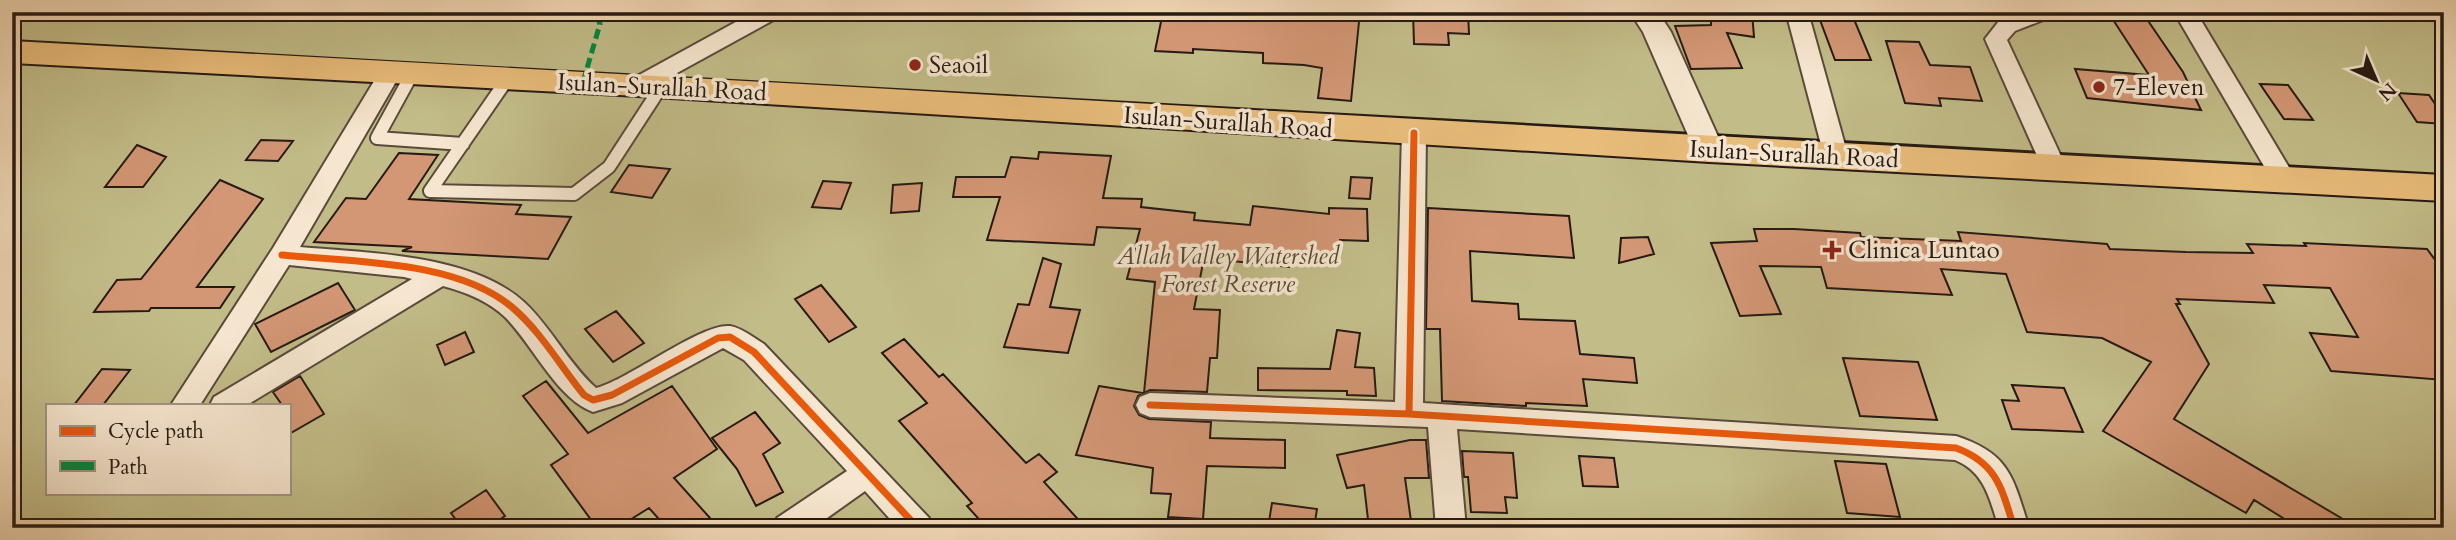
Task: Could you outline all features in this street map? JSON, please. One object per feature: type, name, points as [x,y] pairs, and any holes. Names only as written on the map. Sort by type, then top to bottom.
[{"type":"highway","name":"Isulan-Surallah Road","points":[[12,52],[650,86],[1709,150],[2444,188]]},
{"type":"street","points":[[650,86],[771,12]]},
{"type":"street","points":[[1644,12],[1657,32],[1709,150]]},
{"type":"street","points":[[1797,12],[1836,156]]},
{"type":"street","points":[[2043,12],[2007,26],[1996,39],[2054,167]]},
{"type":"street","points":[[2185,12],[2284,179]]},
{"type":"street","points":[[186,404],[401,73]]},
{"type":"street","points":[[1409,414],[1414,133]]},
{"type":"street","points":[[282,255],[441,274],[489,291],[512,307],[584,396],[593,400],[612,395],[718,338],[730,337],[754,352],[918,528]]},
{"type":"street","points":[[226,404],[441,274]]},
{"type":"street","points":[[1150,405],[1409,414],[1956,448],[1975,453],[1993,471],[2014,528]]},
{"type":"street","points":[[1442,417],[1451,528]]},
{"type":"street","points":[[788,528],[868,472]]},
{"type":"lane","points":[[401,73],[377,138],[463,144]]},
{"type":"lane","points":[[508,78],[430,191],[574,194],[609,167],[650,86]]},
{"type":"green space","name":"Allah Valley Watershed Forest Reserve","points":[[12,12],[2444,12],[2444,528],[12,528]]},
{"type":"building","points":[[1163,12],[1360,12],[1351,101],[1318,98],[1322,68],[1263,63],[1263,53],[1193,49],[1193,53],[1155,51]]},
{"type":"building","points":[[1413,12],[1468,12],[1469,34],[1448,33],[1449,45],[1414,44]]},
{"type":"building","points":[[1711,12],[1752,12],[1754,37],[1727,33],[1742,68],[1691,69],[1675,26],[1711,25]]},
{"type":"building","points":[[1817,12],[1851,12],[1871,60],[1835,60]]},
{"type":"building","points":[[2108,12],[2142,12],[2183,72],[2201,110],[2087,98],[2075,69],[2149,75]]},
{"type":"building","points":[[1886,41],[1919,42],[1930,65],[1970,67],[1982,101],[1939,98],[1941,106],[1905,103]]},
{"type":"building","points":[[2260,84],[2288,85],[2313,120],[2284,119]]},
{"type":"building","points":[[2398,93],[2429,95],[2444,117],[2444,124],[2417,122]]},
{"type":"building","points":[[261,140],[293,141],[278,161],[246,160]]},
{"type":"building","points":[[137,145],[166,157],[143,187],[105,187]]},
{"type":"building","points":[[1039,152],[1111,156],[1103,198],[1142,199],[1141,207],[1195,213],[1194,220],[1250,225],[1253,206],[1329,214],[1329,208],[1367,209],[1368,241],[1340,240],[1340,253],[1292,252],[1289,267],[1204,258],[1194,309],[1220,310],[1217,358],[1210,358],[1207,392],[1150,390],[1144,393],[1155,282],[1127,279],[1140,229],[1097,227],[1094,245],[987,240],[1000,197],[953,197],[956,177],[1005,177],[1011,157],[1038,159]]},
{"type":"building","points":[[399,153],[438,155],[409,199],[521,205],[516,214],[571,217],[548,259],[402,251],[412,247],[314,242],[346,198],[366,199]]},
{"type":"building","points":[[629,165],[670,169],[652,198],[611,192]]},
{"type":"building","points":[[1351,177],[1372,178],[1370,199],[1349,198]]},
{"type":"building","points":[[220,180],[263,199],[197,287],[234,287],[220,308],[151,308],[149,311],[94,312],[117,280],[141,279]]},
{"type":"building","points":[[823,181],[851,183],[841,209],[812,207]]},
{"type":"building","points":[[922,183],[919,211],[891,213],[893,185]]},
{"type":"building","points":[[1428,208],[1569,216],[1574,258],[1470,251],[1472,301],[1518,304],[1519,319],[1575,321],[1580,354],[1634,358],[1637,383],[1583,379],[1587,406],[1526,403],[1526,406],[1442,401],[1440,329],[1426,329]]},
{"type":"building","points":[[1754,229],[1794,229],[1860,233],[1861,237],[1961,241],[1958,232],[2107,244],[2110,249],[2186,252],[2253,253],[2247,244],[2306,246],[2304,243],[2427,249],[2444,272],[2444,380],[2331,371],[2310,333],[2358,337],[2330,288],[2264,285],[2274,303],[2177,299],[2180,304],[2176,304],[2209,364],[2174,419],[2358,528],[2299,528],[2254,500],[2246,513],[2103,431],[2151,362],[2102,338],[2027,332],[2006,274],[1941,269],[1952,295],[1827,288],[1821,267],[1760,266],[1781,314],[1740,316],[1711,243],[1757,241]]},
{"type":"building","points":[[1648,237],[1654,254],[1619,263],[1621,238]]},
{"type":"building","points":[[1043,258],[1061,264],[1050,307],[1080,310],[1068,353],[1004,347],[1018,304],[1029,305]]},
{"type":"building","points":[[338,283],[355,310],[271,352],[255,324]]},
{"type":"building","points":[[821,285],[856,327],[829,342],[795,299]]},
{"type":"building","points":[[616,311],[644,343],[613,362],[585,329]]},
{"type":"building","points":[[1337,330],[1360,333],[1355,367],[1374,368],[1376,396],[1347,395],[1347,391],[1258,390],[1258,368],[1330,369]]},
{"type":"building","points":[[465,332],[474,352],[445,365],[437,345]]},
{"type":"building","points":[[904,339],[939,377],[943,374],[1026,463],[1039,454],[1057,472],[1044,482],[1086,528],[987,528],[967,506],[972,503],[899,421],[927,403],[882,353]]},
{"type":"building","points":[[1843,358],[1918,362],[1937,420],[1860,416]]},
{"type":"building","points":[[102,369],[130,370],[104,404],[75,404]]},
{"type":"building","points":[[300,376],[324,414],[290,433],[290,404],[281,404],[273,392]]},
{"type":"building","points":[[546,381],[588,433],[672,386],[717,449],[674,478],[719,528],[667,528],[649,508],[617,528],[597,528],[551,465],[568,454],[523,396]]},
{"type":"building","points":[[2012,385],[2064,388],[2083,432],[2012,429],[2002,400],[2019,401]]},
{"type":"building","points":[[1099,386],[1143,393],[1138,396],[1134,406],[1139,415],[1149,419],[1211,422],[1210,438],[1285,440],[1285,468],[1207,466],[1203,519],[1168,517],[1171,494],[1151,493],[1153,468],[1076,455]]},
{"type":"building","points":[[755,412],[780,443],[763,454],[783,492],[756,506],[737,469],[712,438]]},
{"type":"building","points":[[1410,440],[1426,440],[1429,478],[1405,478],[1412,528],[1369,528],[1364,485],[1347,488],[1337,455]]},
{"type":"building","points":[[1462,451],[1513,453],[1517,498],[1505,497],[1507,513],[1471,512],[1468,477],[1464,477]]},
{"type":"building","points":[[1579,456],[1614,458],[1618,487],[1583,486]]},
{"type":"building","points":[[1835,461],[1886,464],[1900,517],[1847,513]]},
{"type":"building","points":[[486,490],[505,516],[487,528],[462,528],[451,513]]},
{"type":"building","points":[[1272,503],[1317,509],[1314,528],[1268,528]]},
{"type":"marked path","points":[[583,82],[600,24],[595,12]]},
{"type":"cycle path","points":[[1409,414],[1414,133]]},
{"type":"cycle path","points":[[282,255],[404,268],[467,282],[493,293],[523,318],[584,395],[593,400],[612,395],[718,338],[730,337],[754,352],[918,528]]},
{"type":"cycle path","points":[[1150,405],[1409,414],[1956,448],[1970,453],[1990,469],[2001,489],[2014,528]]},
{"type":"place","name":"Seaoil","points":[[915,65]]},
{"type":"place","name":"7-Eleven","points":[[2099,87]]},
{"type":"place","name":"Clinica Luntao","points":[[1832,250]]}]
